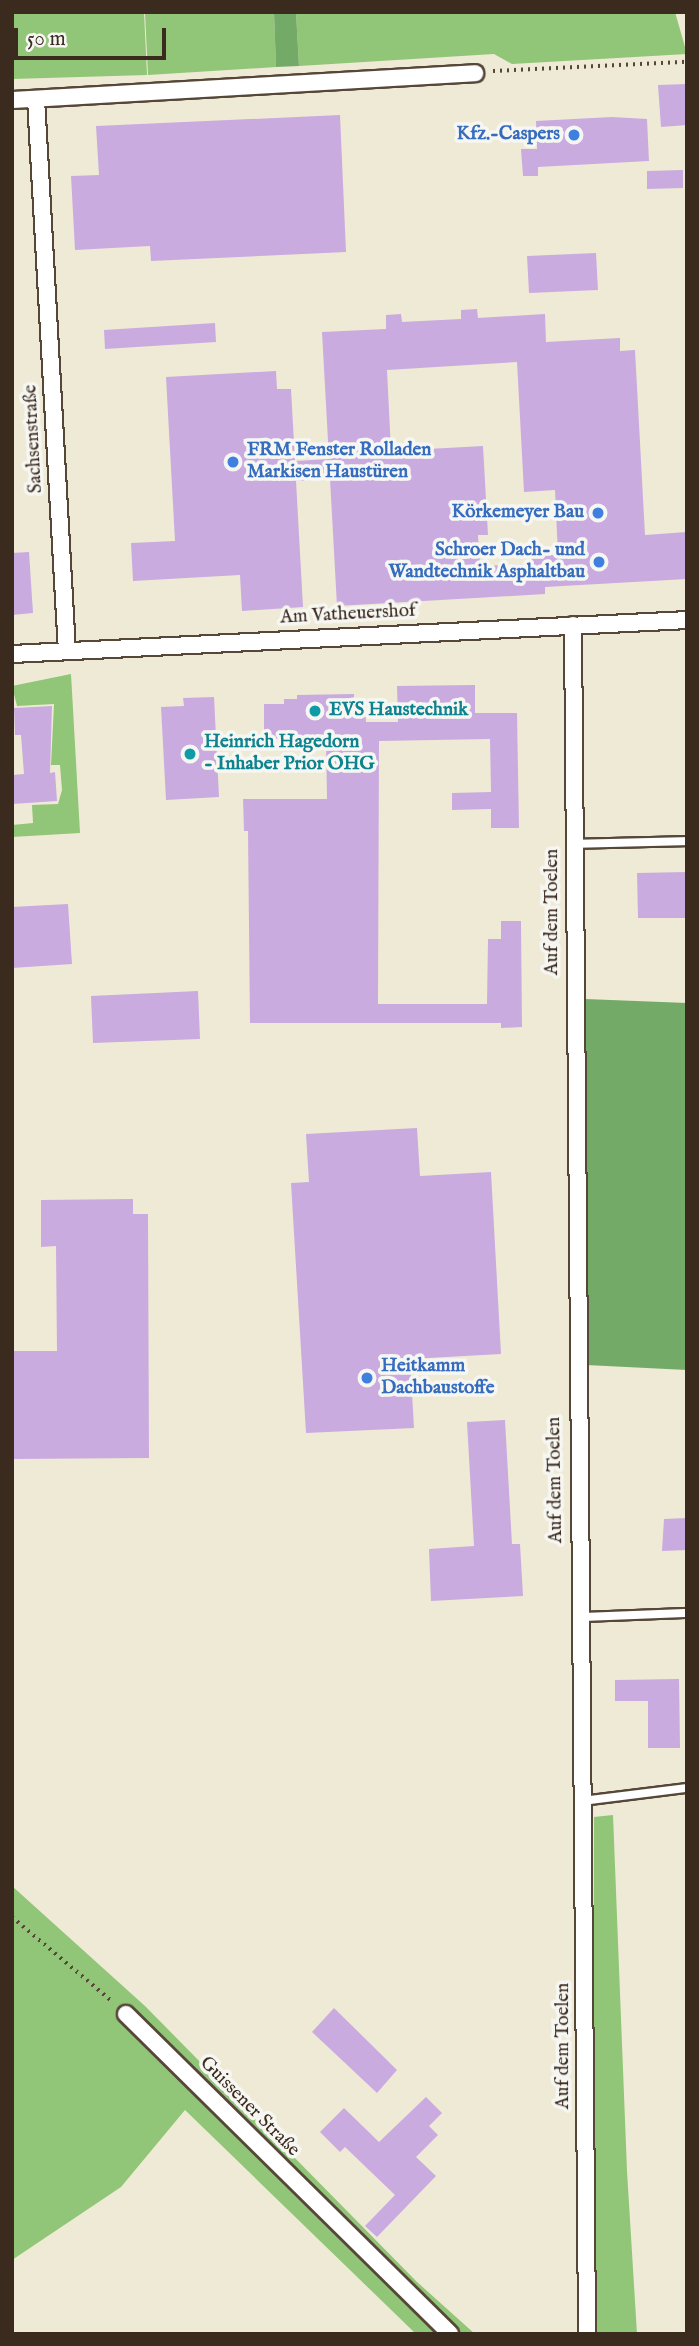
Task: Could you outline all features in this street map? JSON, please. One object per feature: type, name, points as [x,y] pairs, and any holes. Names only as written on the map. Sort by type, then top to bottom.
[{"type":"street","points":[[12,100],[475,73]]},
{"type":"street","name":"Sachsenstraße","points":[[36,99],[67,651]]},
{"type":"street","name":"Am Vatheuershof","points":[[12,654],[687,620]]},
{"type":"street","name":"Auf dem Toelen","points":[[573,625],[579,1617],[587,2334]]},
{"type":"street","name":"Guissener Straße","points":[[126,2014],[450,2334]]},
{"type":"lane","points":[[573,844],[687,841]]},
{"type":"lane","points":[[579,1617],[687,1613]]},
{"type":"lane","points":[[582,1801],[687,1787]]},
{"type":"path","points":[[475,73],[687,62]]},
{"type":"path","points":[[12,1917],[126,2014]]},
{"type":"green space","points":[[12,12],[144,12],[147,75],[12,79]]},
{"type":"green space","points":[[145,12],[274,12],[276,67],[148,75]]},
{"type":"green space","points":[[274,12],[296,12],[299,66],[276,67]]},
{"type":"green space","points":[[296,12],[675,12],[687,54],[512,64],[494,54],[299,66]]},
{"type":"green space","points":[[71,674],[80,833],[12,837],[12,825],[33,823],[32,805],[58,804],[62,790],[60,765],[51,765],[54,704],[17,706],[12,686]]},
{"type":"green space","points":[[585,999],[687,1003],[687,1370],[586,1365]]},
{"type":"green space","points":[[613,1815],[627,2171],[637,2334],[593,2334],[594,1817]]},
{"type":"green space","points":[[12,1886],[145,2006],[417,2282],[475,2334],[416,2334],[185,2110],[121,2187],[12,2260]]},
{"type":"building","points":[[687,84],[687,125],[661,127],[658,85]]},
{"type":"building","points":[[340,115],[346,252],[151,261],[150,246],[75,250],[71,176],[99,175],[96,126]]},
{"type":"building","name":"Kfz.-Caspers","points":[[612,117],[647,119],[649,161],[538,167],[538,176],[523,176],[521,149],[537,149],[536,121]]},
{"type":"building","points":[[683,170],[683,188],[647,189],[647,171]]},
{"type":"building","points":[[596,253],[598,290],[529,293],[527,256]]},
{"type":"building","points":[[477,309],[478,318],[545,314],[546,342],[620,338],[620,351],[635,350],[645,535],[687,532],[687,579],[545,587],[545,594],[337,606],[330,479],[296,481],[303,607],[242,611],[240,575],[133,581],[131,543],[175,541],[166,377],[276,371],[277,389],[291,389],[295,461],[329,459],[322,332],[386,329],[386,315],[401,314],[402,322],[461,319],[461,310]],"holes":[[[517,362],[524,492],[555,490],[558,555],[531,556],[531,564],[480,566],[478,535],[488,535],[483,446],[391,451],[387,370]]]},
{"type":"building","points":[[215,323],[216,342],[105,349],[104,330]]},
{"type":"building","points":[[29,552],[33,613],[12,615],[12,553]]},
{"type":"building","points":[[475,685],[475,713],[517,713],[519,828],[491,828],[491,809],[452,810],[452,793],[491,792],[490,739],[379,741],[378,1004],[487,1004],[488,939],[501,939],[501,921],[521,921],[522,1027],[501,1028],[501,1023],[250,1023],[248,831],[244,831],[243,799],[327,799],[326,738],[264,739],[264,704],[284,704],[284,699],[297,699],[297,695],[354,694],[354,701],[365,701],[366,722],[398,722],[397,686]]},
{"type":"building","name":"Heinrich Hagedorn - Inhaber Prior OHG","points":[[214,697],[219,797],[166,800],[161,707],[184,706],[183,698]]},
{"type":"building","points":[[52,706],[50,773],[55,772],[57,801],[12,804],[12,775],[24,774],[21,735],[15,735],[14,708]]},
{"type":"building","points":[[687,872],[687,918],[638,918],[637,873]]},
{"type":"building","points":[[68,904],[72,964],[12,968],[12,907]]},
{"type":"building","points":[[198,991],[200,1039],[93,1043],[91,996]]},
{"type":"building","points":[[417,1128],[420,1176],[491,1172],[501,1354],[410,1359],[414,1428],[306,1433],[291,1183],[309,1182],[306,1134]]},
{"type":"building","points":[[133,1199],[133,1214],[148,1214],[149,1458],[12,1459],[12,1351],[57,1351],[56,1246],[41,1247],[41,1200]]},
{"type":"building","points":[[505,1420],[512,1544],[520,1544],[523,1596],[431,1601],[429,1549],[474,1546],[467,1422]]},
{"type":"building","points":[[687,1518],[687,1550],[662,1551],[664,1519]]},
{"type":"building","points":[[679,1679],[680,1748],[648,1748],[648,1701],[615,1701],[615,1680]]},
{"type":"building","points":[[334,2008],[397,2070],[377,2093],[312,2032]]},
{"type":"building","points":[[426,2097],[442,2113],[429,2126],[438,2135],[416,2157],[436,2176],[377,2237],[365,2226],[395,2195],[345,2147],[340,2152],[320,2132],[344,2108],[379,2142]]},
{"type":"place","name":"Kfz.-Caspers","points":[[574,135]]},
{"type":"place","name":"FRM Fenster Rolladen Markisen Haustüren","points":[[233,462]]},
{"type":"place","name":"Körkemeyer Bau","points":[[598,513]]},
{"type":"place","name":"Schroer Dach- und Wandtechnik Asphaltbau","points":[[599,562]]},
{"type":"place","name":"EVS Haustechnik","points":[[315,711]]},
{"type":"place","name":"Heinrich Hagedorn - Inhaber Prior OHG","points":[[190,754]]},
{"type":"place","name":"Heitkamm Dachbaustoffe","points":[[367,1378]]}]
